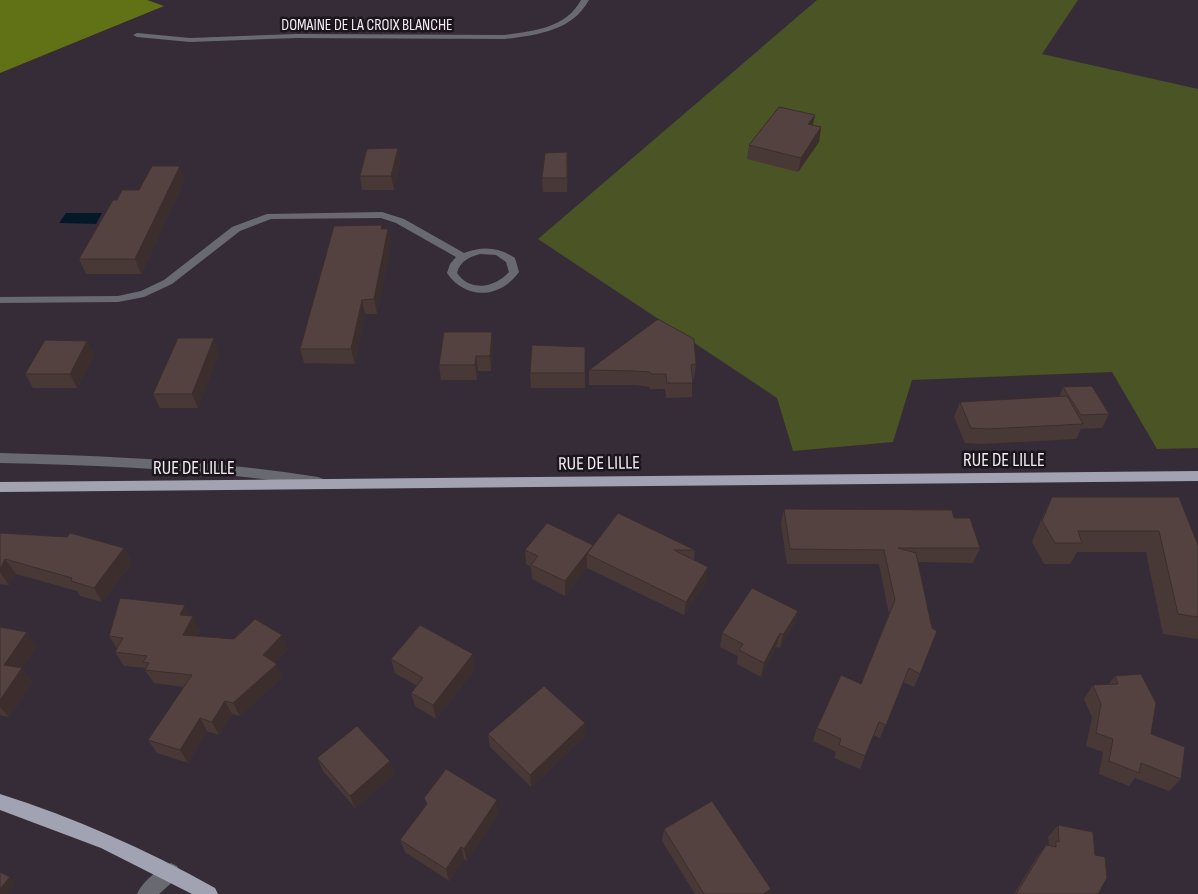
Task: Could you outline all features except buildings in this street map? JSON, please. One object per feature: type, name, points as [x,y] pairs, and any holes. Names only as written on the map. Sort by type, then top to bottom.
[{"type":"main road","name":"RUE DE LILLE","points":[[0,487],[1198,476]]},
{"type":"main road","points":[[0,802],[100,837],[171,872],[209,894]]},
{"type":"street","name":"DOMAINE DE LA CROIX BLANCHE","points":[[137,35],[190,40],[296,36],[505,37],[532,33],[556,26],[574,15],[585,0]]},
{"type":"street","points":[[0,300],[118,299],[144,294],[168,282],[236,229],[270,216],[382,215],[400,221],[462,256],[480,251],[498,252],[511,260],[514,272],[504,283],[496,287],[481,289],[467,287],[460,284],[452,273],[453,267],[462,256]]},
{"type":"street","points":[[0,458],[110,460],[200,466],[244,470],[330,484]]},
{"type":"street","points":[[146,894],[171,872]]},
{"type":"green space","points":[[0,0],[147,0],[164,6],[0,73]]},
{"type":"green space","points":[[817,0],[1078,0],[1042,54],[1198,89],[1198,448],[1157,449],[1112,372],[912,380],[893,442],[793,451],[777,398],[538,239]]},
{"type":"water","points":[[66,213],[102,213],[96,224],[59,223]]}]
